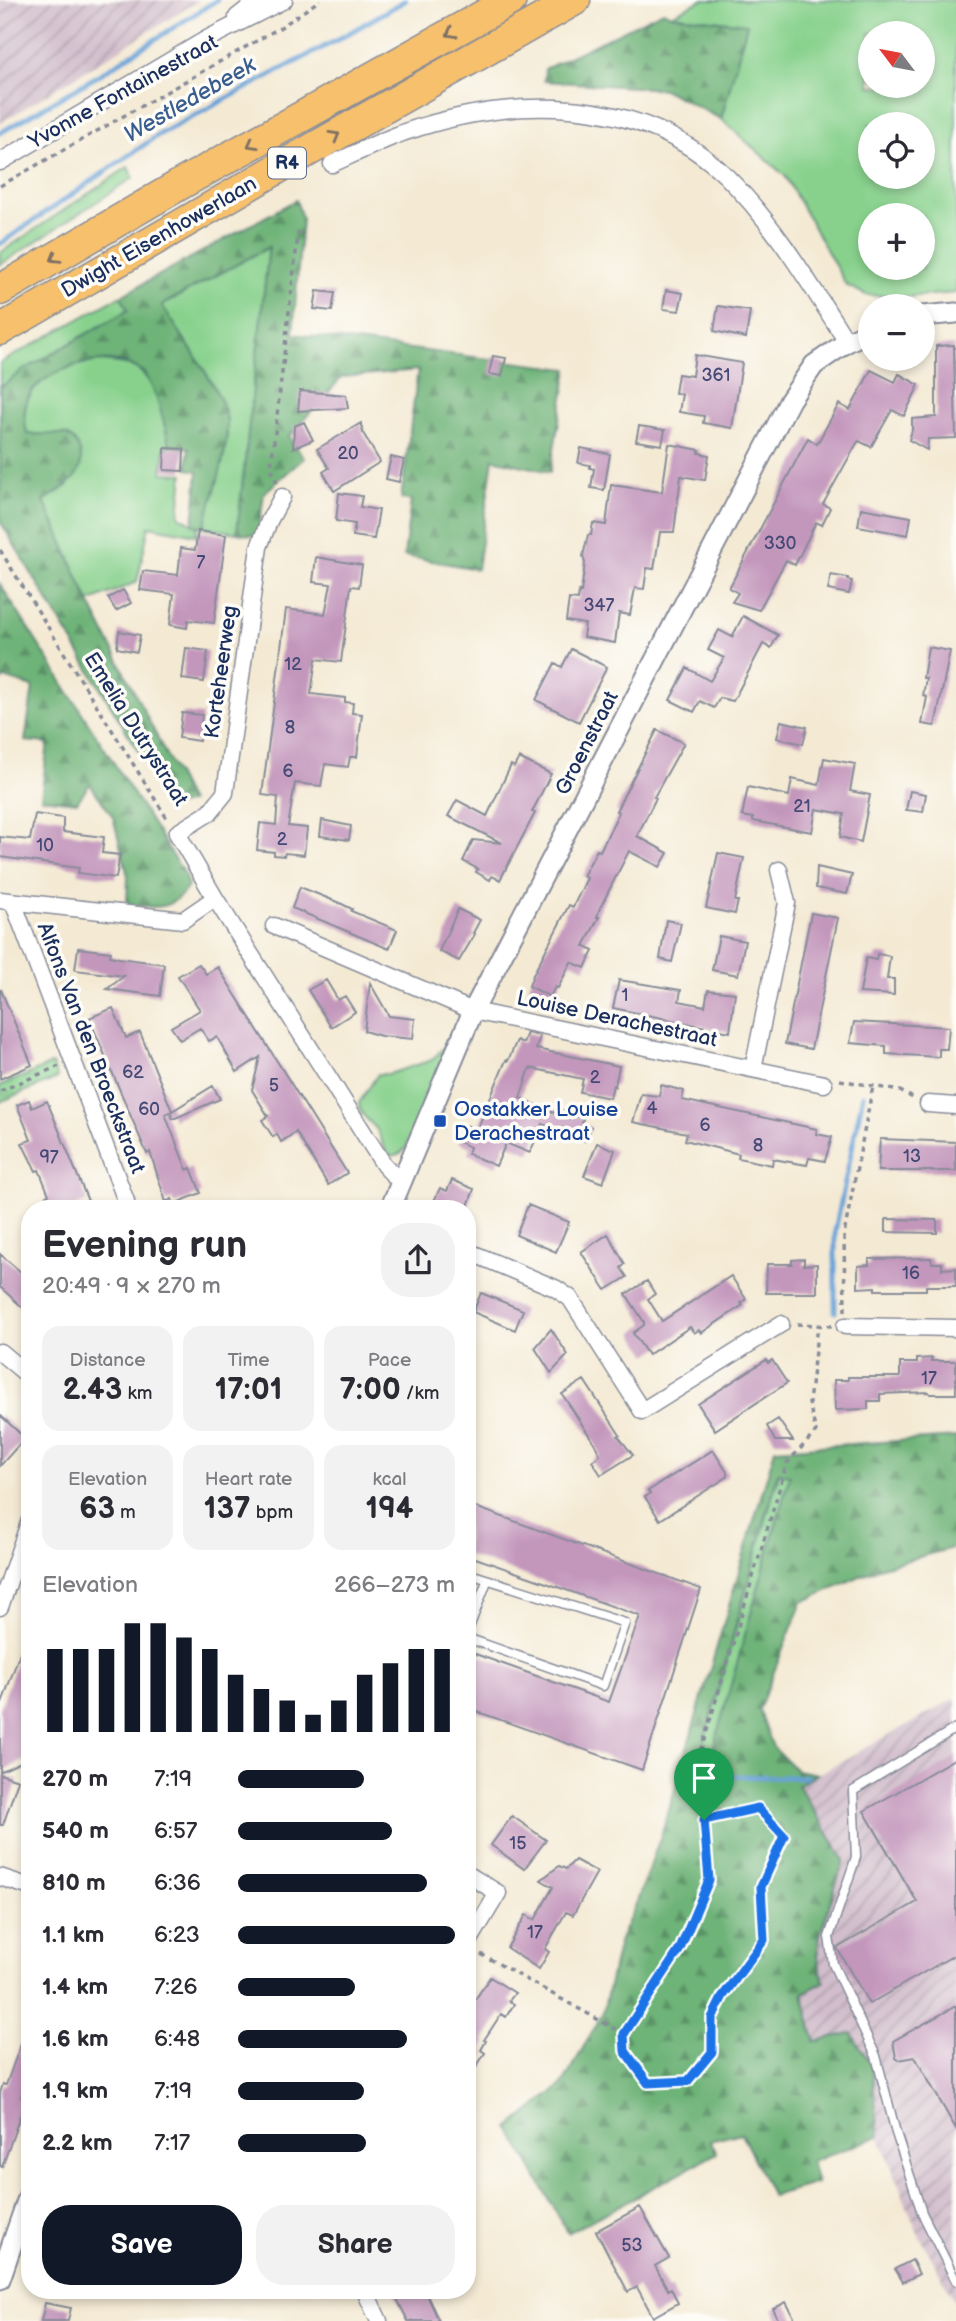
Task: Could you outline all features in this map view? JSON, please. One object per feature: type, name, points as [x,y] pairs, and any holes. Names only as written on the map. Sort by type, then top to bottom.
[{"type":"highway","name":"Dwight Eisenhowerlaan","points":[[0,290],[186,181],[511,0]]},
{"type":"highway","name":"Dwight Eisenhowerlaan","points":[[0,330],[575,0]]},
{"type":"street","name":"Yvonne Fontainestraat","points":[[207,39],[259,0]]},
{"type":"street","name":"Yvonne Fontainestraat","points":[[0,162],[207,39],[284,0]]},
{"type":"street","points":[[332,164],[405,132],[503,110],[542,107],[580,109],[612,114],[646,125],[677,140],[724,174],[771,227],[847,342]]},
{"type":"street","points":[[935,315],[956,313]]},
{"type":"street","name":"Groenstraat","points":[[394,1200],[474,1011],[790,400],[814,365],[858,337]]},
{"type":"street","name":"Korteheerweg","points":[[177,834],[209,813],[225,793],[259,547],[282,497]]},
{"type":"street","name":"Emelia Dutrystraat","points":[[177,834],[384,1165],[401,1183]]},
{"type":"street","points":[[753,1069],[787,903],[779,870]]},
{"type":"street","points":[[6,901],[184,920],[215,898]]},
{"type":"street","name":"Alfons Van den Broeckstraat","points":[[6,901],[73,1060],[126,1200]]},
{"type":"street","points":[[274,926],[474,1011]]},
{"type":"street","name":"Louise Derachestraat","points":[[474,1011],[824,1084]]},
{"type":"street","points":[[928,1104],[956,1106]]},
{"type":"street","points":[[476,1255],[555,1288],[570,1298],[642,1411],[781,1324]]},
{"type":"street","points":[[845,1326],[956,1328]]},
{"type":"street","points":[[0,1352],[21,1370]]},
{"type":"street","points":[[0,1607],[21,1546]]},
{"type":"street","points":[[0,1877],[21,1884]]},
{"type":"street","points":[[476,1880],[498,1893],[476,1942]]},
{"type":"street","points":[[0,2279],[21,2218]]},
{"type":"street","points":[[369,2299],[379,2321]]},
{"type":"lane","points":[[476,1577],[625,1623],[603,1686],[476,1638]]},
{"type":"lane","points":[[476,1611],[487,1581]]},
{"type":"lane","points":[[956,1728],[853,1791],[856,1857],[829,1937],[833,1965],[876,2056],[896,2133],[922,2213],[956,2281]]},
{"type":"path","name":"Yvonne Fontainestraat","points":[[0,186],[281,27],[320,0]]},
{"type":"path","points":[[282,497],[271,467],[299,226]]},
{"type":"path","name":"Emelia Dutrystraat","points":[[0,550],[177,834]]},
{"type":"path","points":[[0,1091],[73,1060]]},
{"type":"path","points":[[824,1084],[835,1079],[900,1091],[928,1104]]},
{"type":"path","points":[[781,1324],[845,1326],[844,1234],[873,1086]]},
{"type":"path","points":[[704,1820],[758,1808],[784,1836],[761,1887],[764,1940],[723,1996],[712,2018],[712,2052],[688,2081],[648,2083],[625,2051],[624,2034],[680,1949],[709,1880],[704,1820],[700,1765],[699,1757],[787,1463],[816,1432],[808,1403],[818,1325]]},
{"type":"path","points":[[476,1951],[624,2034]]},
{"type":"shaded area","points":[[0,0],[200,0],[0,123]]},
{"type":"shaded area","points":[[956,1698],[956,2304],[916,2229],[879,2136],[871,2064],[815,2041],[803,1992],[824,1982],[817,1956],[820,1935],[798,1785]]},
{"type":"green space","points":[[702,0],[956,0],[956,293],[864,294],[846,285],[785,176],[721,119],[747,24],[671,15]]},
{"type":"green space","points":[[663,11],[671,15],[747,24],[721,119],[663,89],[544,81],[545,69]]},
{"type":"green space","points":[[128,167],[133,178],[0,265],[0,253]]},
{"type":"green space","points":[[296,200],[302,218],[293,334],[568,369],[550,472],[493,459],[477,569],[404,556],[411,500],[401,499],[418,370],[342,377],[289,436],[304,458],[264,493],[258,536],[237,533],[269,247],[162,305],[200,363],[225,411],[227,435],[223,462],[204,527],[193,525],[198,471],[187,469],[189,448],[170,446],[156,395],[141,371],[115,361],[99,361],[67,368],[40,383],[31,392],[25,407],[27,434],[69,436],[78,447],[81,461],[80,469],[71,481],[44,501],[89,602],[190,802],[177,806],[167,799],[0,521],[0,388],[22,371],[128,310],[121,296]]},
{"type":"green space","points":[[269,246],[237,533],[204,527],[227,435],[225,411],[200,364],[162,305]]},
{"type":"green space","points":[[121,296],[128,310],[22,371],[0,388],[0,363]]},
{"type":"green space","points":[[100,361],[125,364],[138,370],[153,388],[162,411],[170,446],[165,447],[162,473],[183,474],[179,516],[198,526],[197,535],[149,526],[137,582],[89,602],[44,501],[68,485],[66,435],[27,434],[24,417],[33,391],[43,381],[70,368]]},
{"type":"green space","points":[[0,584],[185,875],[188,887],[175,901],[153,907],[127,904],[128,876],[113,817],[90,784],[77,802],[41,798],[48,743],[25,741],[33,687],[4,678],[0,683]]},
{"type":"green space","points":[[448,1043],[406,1148],[397,1155],[391,1155],[377,1130],[363,1115],[359,1103],[378,1074],[389,1074],[432,1060]]},
{"type":"green space","points":[[52,1064],[58,1078],[0,1102],[0,1086]]},
{"type":"green space","points":[[956,1437],[956,1547],[878,1568],[802,1602],[759,1709],[773,1747],[796,1770],[817,1774],[798,1785],[844,1860],[820,1935],[817,1956],[824,1982],[803,1993],[815,2041],[851,2033],[871,2064],[879,2136],[811,2162],[817,2183],[772,2196],[741,2133],[710,2141],[717,2153],[568,2233],[509,2128],[563,2084],[603,2012],[619,1942],[663,1830],[775,1449]],"holes":[[[778,1473],[790,1475],[714,1745],[722,1780],[695,1774]]]},
{"type":"green space","points":[[779,1473],[790,1475],[715,1744],[722,1780],[695,1774]]},
{"type":"building","points":[[666,290],[683,293],[679,311],[663,309]]},
{"type":"building","points":[[317,291],[335,293],[332,311],[314,309]]},
{"type":"building","points":[[718,306],[750,311],[746,338],[714,331]]},
{"type":"building","points":[[954,345],[956,438],[928,439],[927,450],[909,440],[912,419],[936,417],[936,346]]},
{"type":"building","points":[[695,355],[742,363],[732,428],[703,423],[704,416],[679,412],[682,394],[675,393],[678,374],[692,376]]},
{"type":"building","points":[[493,356],[506,358],[502,376],[489,374]]},
{"type":"building","points":[[870,371],[895,382],[899,374],[919,385],[904,416],[892,410],[871,447],[859,441],[857,443],[823,504],[830,508],[822,525],[816,522],[795,565],[786,560],[759,610],[732,602],[738,593],[729,588],[808,438],[817,444],[839,404],[850,410]]},
{"type":"building","points":[[300,391],[346,395],[348,408],[298,411]]},
{"type":"building","points":[[304,422],[313,440],[293,448],[294,426]]},
{"type":"building","points":[[361,423],[363,433],[380,462],[334,491],[323,472],[329,468],[317,449]]},
{"type":"building","points":[[639,426],[665,430],[662,445],[636,441]]},
{"type":"building","points":[[669,444],[700,450],[699,453],[709,455],[705,480],[681,476],[674,532],[660,532],[654,569],[647,568],[644,589],[635,588],[630,615],[619,613],[615,643],[583,637],[585,624],[566,621],[569,599],[578,600],[579,591],[581,592],[585,563],[583,556],[593,523],[606,525],[611,485],[662,492]]},
{"type":"building","points":[[165,448],[184,449],[183,471],[164,470]]},
{"type":"building","points":[[581,448],[610,454],[604,490],[591,488],[594,469],[590,468],[590,465],[578,463]]},
{"type":"building","points":[[391,457],[404,460],[399,482],[386,479]]},
{"type":"building","points":[[339,493],[362,496],[360,507],[379,510],[374,539],[353,536],[355,524],[336,521]]},
{"type":"building","points":[[861,508],[911,517],[908,535],[858,526]]},
{"type":"building","points":[[198,531],[226,535],[214,623],[188,620],[187,628],[170,625],[174,594],[140,590],[143,571],[178,575],[181,548],[195,550]]},
{"type":"building","points":[[316,557],[362,565],[359,587],[351,586],[341,662],[316,659],[311,694],[345,698],[345,702],[353,703],[352,713],[362,714],[357,757],[350,757],[348,767],[325,764],[321,786],[295,783],[288,826],[307,828],[304,855],[274,855],[274,852],[257,850],[260,823],[276,825],[278,797],[262,795],[286,609],[325,614],[331,584],[313,582]]},
{"type":"building","points":[[831,575],[852,581],[849,594],[828,590]]},
{"type":"building","points":[[123,590],[131,603],[116,611],[108,598]]},
{"type":"building","points":[[743,616],[778,635],[771,648],[763,644],[733,701],[720,698],[714,708],[700,701],[694,712],[670,700],[687,668],[710,681],[724,658],[708,650],[719,630],[732,637]]},
{"type":"building","points":[[119,631],[140,635],[137,652],[117,648]]},
{"type":"building","points":[[928,647],[950,651],[935,726],[922,724],[927,697],[923,696],[926,678],[923,678]]},
{"type":"building","points":[[186,648],[208,651],[204,682],[182,679]]},
{"type":"building","points":[[571,649],[607,667],[579,722],[536,700],[555,663],[562,667]]},
{"type":"building","points":[[182,713],[202,715],[199,741],[179,738]]},
{"type":"building","points":[[781,721],[807,727],[803,744],[777,738]]},
{"type":"building","points":[[657,730],[684,743],[654,797],[656,798],[637,836],[668,853],[660,867],[629,851],[584,946],[593,951],[585,968],[571,962],[558,988],[555,987],[550,997],[529,986],[533,975],[569,905],[573,907],[587,878],[583,876],[597,850],[600,851],[619,812],[616,811]]},
{"type":"building","points":[[519,758],[551,774],[532,812],[535,813],[500,880],[492,876],[490,880],[463,861],[473,840],[502,843],[448,816],[457,800],[487,816],[511,765],[514,767]]},
{"type":"building","points":[[824,758],[855,764],[850,791],[870,795],[861,842],[840,837],[844,814],[816,809],[812,832],[753,821],[753,818],[742,816],[748,787],[789,796],[792,779],[819,785]]},
{"type":"building","points":[[910,791],[926,794],[923,812],[906,810]]},
{"type":"building","points":[[35,814],[63,818],[63,832],[104,837],[102,853],[120,855],[116,878],[78,873],[79,868],[0,857],[0,837],[30,840]]},
{"type":"building","points":[[322,820],[351,826],[349,840],[320,836]]},
{"type":"building","points":[[718,853],[744,858],[735,914],[706,908]]},
{"type":"building","points":[[817,867],[852,875],[847,894],[816,888]]},
{"type":"building","points":[[300,887],[397,930],[389,949],[292,908]]},
{"type":"building","points":[[458,909],[480,920],[459,961],[439,951]]},
{"type":"building","points":[[811,913],[838,918],[811,1049],[785,1044]]},
{"type":"building","points":[[666,920],[681,923],[672,962],[660,959]]},
{"type":"building","points":[[719,936],[745,941],[738,975],[712,970]]},
{"type":"building","points":[[78,948],[111,952],[110,956],[119,958],[164,964],[160,996],[107,989],[124,976],[75,970]]},
{"type":"building","points":[[877,954],[890,956],[887,979],[894,979],[894,995],[860,993],[866,958],[876,960]]},
{"type":"building","points":[[199,964],[206,974],[218,967],[347,1173],[328,1185],[296,1132],[281,1142],[277,1134],[273,1137],[262,1120],[268,1116],[252,1090],[260,1057],[237,1072],[217,1037],[209,1041],[200,1028],[180,1040],[171,1027],[200,1010],[178,976]]},
{"type":"building","points":[[326,980],[338,1000],[345,996],[355,1012],[331,1027],[308,990]]},
{"type":"building","points":[[619,980],[681,990],[679,1001],[705,1006],[708,990],[735,993],[730,1032],[613,1008]]},
{"type":"building","points":[[370,983],[389,1016],[415,1019],[413,1039],[381,1036],[364,1031]]},
{"type":"building","points":[[0,990],[32,1065],[0,1079]]},
{"type":"building","points":[[113,1008],[126,1038],[140,1032],[172,1111],[213,1086],[220,1099],[173,1119],[170,1112],[165,1114],[187,1170],[191,1168],[201,1193],[184,1200],[165,1200],[150,1152],[147,1154],[89,1018]]},
{"type":"building","points":[[854,1022],[949,1027],[947,1049],[939,1049],[939,1057],[886,1054],[886,1046],[850,1043]]},
{"type":"building","points":[[527,1033],[540,1036],[536,1049],[619,1066],[615,1086],[613,1085],[610,1098],[580,1092],[583,1079],[530,1068],[520,1098],[555,1113],[557,1108],[583,1119],[582,1123],[591,1127],[585,1141],[542,1124],[530,1153],[506,1143],[496,1166],[468,1154],[470,1147],[459,1142],[466,1125],[477,1130],[506,1060],[508,1061],[517,1040],[523,1043]]},
{"type":"building","points":[[661,1085],[684,1091],[682,1100],[817,1129],[816,1134],[832,1137],[825,1161],[809,1158],[807,1165],[773,1159],[772,1165],[738,1158],[739,1154],[685,1140],[687,1133],[633,1122],[641,1094],[659,1096]]},
{"type":"building","points":[[29,1100],[32,1108],[47,1101],[88,1200],[48,1200],[46,1196],[49,1195],[39,1170],[36,1171],[22,1143],[31,1140],[17,1105]]},
{"type":"building","points":[[880,1139],[956,1142],[956,1171],[878,1171]]},
{"type":"building","points":[[597,1143],[615,1150],[603,1183],[584,1176]]},
{"type":"building","points":[[452,1180],[474,1189],[470,1200],[434,1200],[440,1188],[447,1191]]},
{"type":"building","points":[[528,1205],[569,1222],[556,1252],[516,1235]]},
{"type":"building","points":[[886,1219],[937,1220],[937,1233],[886,1232]]},
{"type":"building","points":[[608,1234],[625,1264],[621,1268],[627,1277],[606,1290],[581,1252]]},
{"type":"building","points":[[0,1254],[21,1272],[21,1306],[0,1287]]},
{"type":"building","points":[[931,1258],[932,1263],[942,1263],[942,1269],[956,1268],[956,1286],[926,1286],[926,1290],[858,1288],[858,1266],[869,1265],[869,1259]]},
{"type":"building","points":[[804,1259],[804,1265],[817,1264],[817,1293],[766,1293],[767,1264],[792,1264],[792,1260]]},
{"type":"building","points":[[731,1276],[746,1299],[741,1303],[743,1305],[701,1333],[699,1330],[694,1333],[690,1327],[648,1355],[633,1333],[644,1325],[644,1322],[626,1294],[647,1281],[655,1294],[648,1299],[662,1321]]},
{"type":"building","points":[[481,1293],[523,1310],[515,1330],[476,1313]]},
{"type":"building","points":[[551,1329],[568,1355],[551,1373],[535,1348]]},
{"type":"building","points":[[932,1358],[931,1361],[956,1361],[956,1394],[880,1394],[880,1401],[868,1401],[868,1409],[835,1410],[834,1380],[848,1380],[848,1377],[900,1377],[900,1363],[917,1363],[917,1359]]},
{"type":"building","points":[[766,1360],[768,1363],[772,1360],[787,1383],[715,1430],[698,1404]]},
{"type":"building","points":[[584,1380],[620,1435],[618,1436],[633,1455],[601,1475],[592,1461],[600,1455],[595,1444],[562,1394]]},
{"type":"building","points":[[0,1415],[21,1434],[21,1442],[0,1466]]},
{"type":"building","points":[[778,1419],[793,1441],[775,1441],[767,1426]]},
{"type":"building","points":[[713,1450],[727,1472],[727,1477],[660,1520],[645,1497],[650,1494],[648,1491]]},
{"type":"building","points":[[476,1507],[701,1589],[642,1770],[476,1711],[476,1654],[609,1702],[640,1616],[476,1558]]},
{"type":"building","points":[[21,1650],[21,1762],[0,1772],[0,1709]]},
{"type":"building","points":[[956,1758],[956,1954],[869,2004],[837,1948],[917,1902],[864,1811]]},
{"type":"building","points":[[0,1774],[18,1780],[3,1825],[0,1825]]},
{"type":"building","points":[[512,1816],[546,1840],[524,1869],[491,1845]]},
{"type":"building","points":[[575,1860],[597,1872],[573,1915],[566,1912],[545,1949],[549,1952],[539,1969],[507,1948],[526,1915],[535,1920],[553,1887],[541,1880],[559,1866],[566,1869]]},
{"type":"building","points":[[490,1977],[515,1993],[509,2001],[514,2004],[506,2017],[501,2014],[484,2040],[486,2041],[481,2050],[485,2053],[476,2068],[476,1998]]},
{"type":"building","points":[[956,2006],[956,2129],[915,2057],[899,2060],[896,2058],[893,2041]]},
{"type":"building","points":[[21,2043],[21,2113],[2,2167],[0,2093],[3,2084],[6,2085]]},
{"type":"building","points":[[640,2207],[669,2258],[655,2266],[678,2303],[653,2317],[637,2287],[628,2292],[596,2231]]},
{"type":"building","points":[[912,2260],[919,2274],[903,2282],[895,2269]]},
{"type":"building","points":[[397,2299],[429,2299],[439,2321],[408,2321]]},
{"type":"building","points":[[786,2302],[796,2321],[779,2321],[773,2309]]},
{"type":"building","points":[[45,2303],[71,2308],[68,2321],[41,2321]]},
{"type":"waterway","name":"Westledebeek","points":[[0,133],[99,75],[217,0]]},
{"type":"waterway","name":"Westledebeek","points":[[0,244],[160,134],[337,40],[406,0]]},
{"type":"waterway","points":[[835,1312],[835,1231],[863,1095]]},
{"type":"waterway","points":[[689,1770],[733,1776],[807,1777]]},
{"type":"place","name":"Oostakker Louise Derachestraat","points":[[440,1121]]},
{"type":"route","points":[[758,1808],[784,1836],[761,1887],[764,1940],[723,1996],[712,2018],[712,2052],[688,2081],[648,2083],[625,2051],[624,2034],[680,1949],[709,1880],[704,1820],[758,1808]]}]
